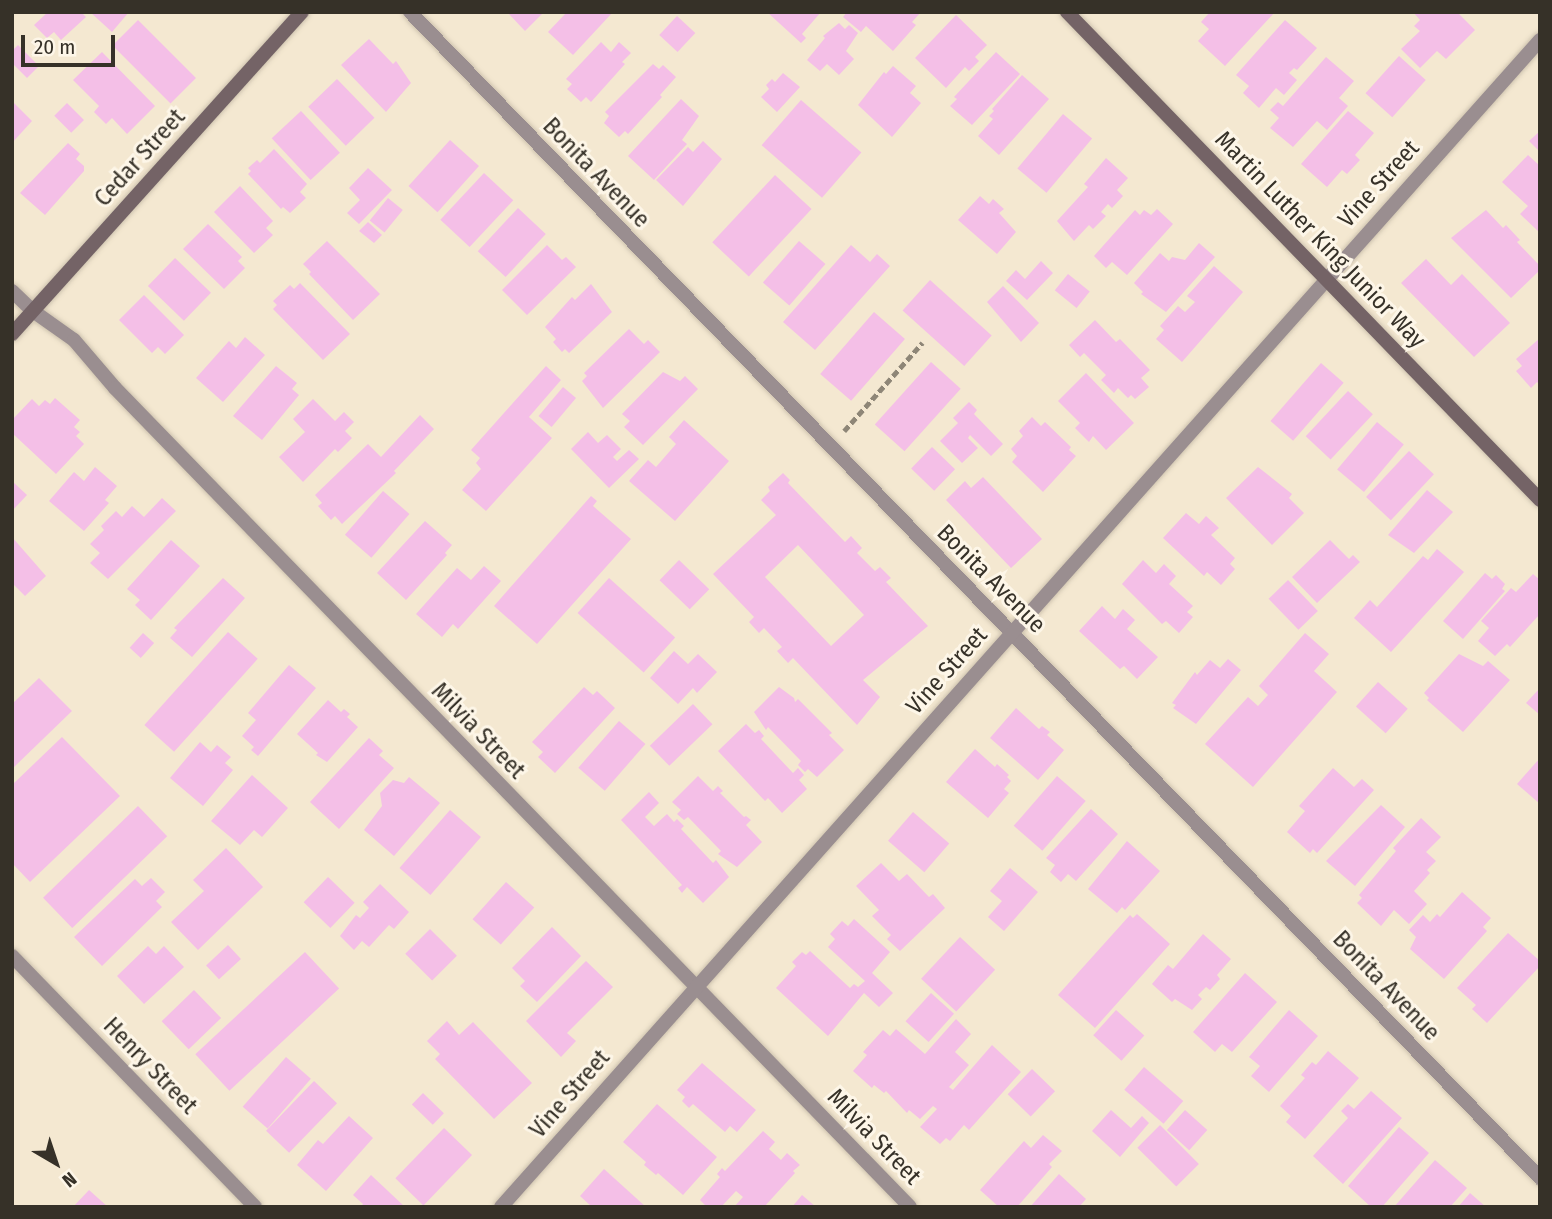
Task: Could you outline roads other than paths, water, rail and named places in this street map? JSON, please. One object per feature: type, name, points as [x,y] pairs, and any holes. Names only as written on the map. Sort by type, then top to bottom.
[{"type":"street","name":"Cedar Street","points":[[12,334],[302,12]]},
{"type":"street","name":"Bonita Avenue","points":[[410,12],[829,448],[1012,632],[1540,1178]]},
{"type":"street","name":"Martin Luther King Junior Way","points":[[1066,12],[1540,500]]},
{"type":"street","name":"Vine Street","points":[[501,1207],[694,986],[1540,40]]},
{"type":"street","name":"Milvia Street","points":[[12,291],[33,311],[74,340],[115,388],[910,1207]]},
{"type":"street","name":"Henry Street","points":[[12,956],[255,1207]]}]
